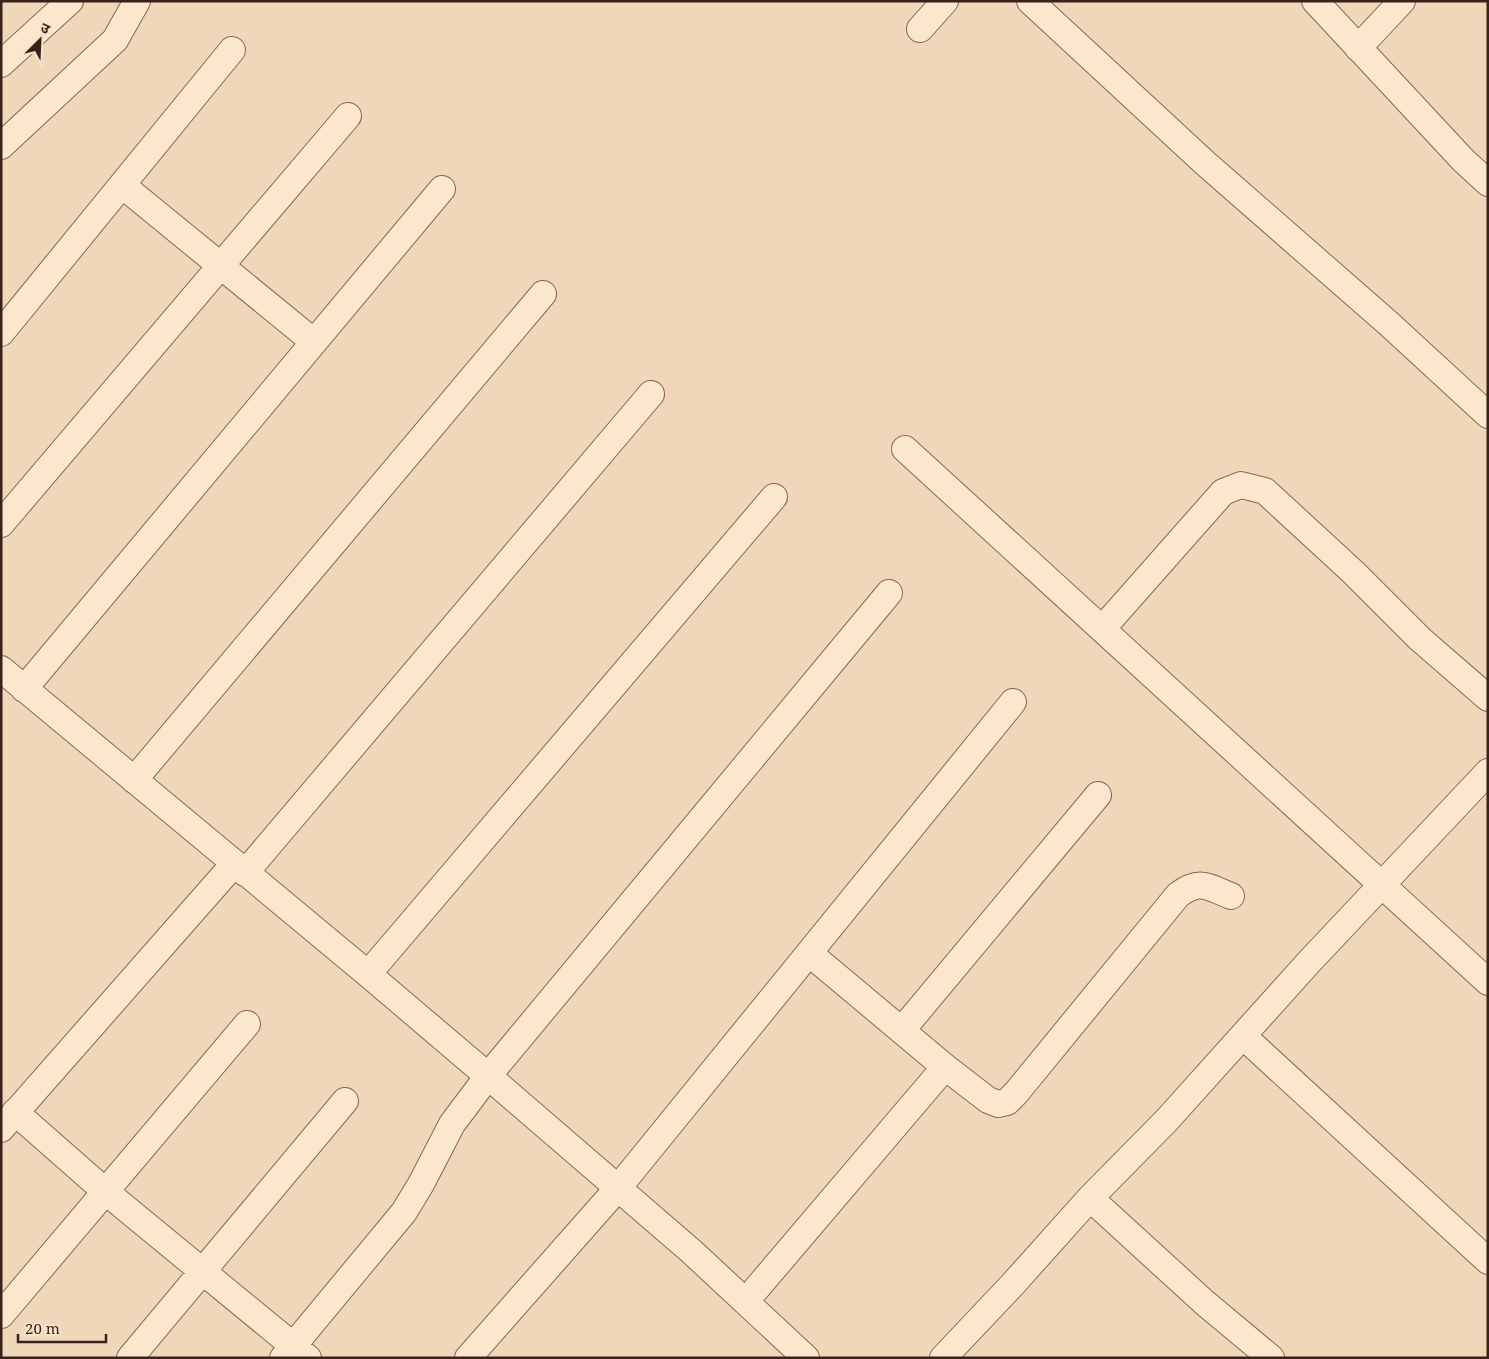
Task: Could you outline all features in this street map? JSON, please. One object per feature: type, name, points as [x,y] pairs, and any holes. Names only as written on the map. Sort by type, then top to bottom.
[{"type":"street","points":[[1,64],[70,1]]},
{"type":"street","points":[[1,146],[115,40],[137,1]]},
{"type":"street","points":[[920,29],[945,1]]},
{"type":"street","points":[[1030,1],[1205,163],[1488,415]]},
{"type":"street","points":[[1314,1],[1463,160],[1488,183]]},
{"type":"street","points":[[1358,48],[1402,1]]},
{"type":"street","points":[[1,333],[232,50]]},
{"type":"street","points":[[1,524],[348,116]]},
{"type":"street","points":[[122,185],[314,342]]},
{"type":"street","points":[[24,689],[442,189]]},
{"type":"street","points":[[134,780],[543,294]]},
{"type":"street","points":[[651,394],[240,868],[8,1121],[106,1192],[202,1272],[295,1354],[404,1212],[421,1184],[452,1124],[488,1076],[889,593]]},
{"type":"street","points":[[905,449],[1488,982]]},
{"type":"street","points":[[1102,629],[1223,492],[1241,485],[1265,491],[1353,572],[1420,639],[1488,698]]},
{"type":"street","points":[[368,974],[774,497]]},
{"type":"street","points":[[1,669],[488,1076],[691,1250],[806,1358]]},
{"type":"street","points":[[468,1358],[618,1188],[1013,702]]},
{"type":"street","points":[[943,1358],[1090,1198],[1166,1121],[1309,962],[1488,772]]},
{"type":"street","points":[[902,1030],[1098,795]]},
{"type":"street","points":[[809,953],[945,1067],[988,1100],[998,1104],[1008,1102],[1178,895],[1187,888],[1196,885],[1206,886],[1231,896]]},
{"type":"street","points":[[1,1315],[247,1024]]},
{"type":"street","points":[[1243,1036],[1488,1261]]},
{"type":"street","points":[[746,1301],[945,1067]]},
{"type":"street","points":[[130,1358],[345,1101]]},
{"type":"street","points":[[1090,1198],[1205,1303],[1271,1358]]}]
